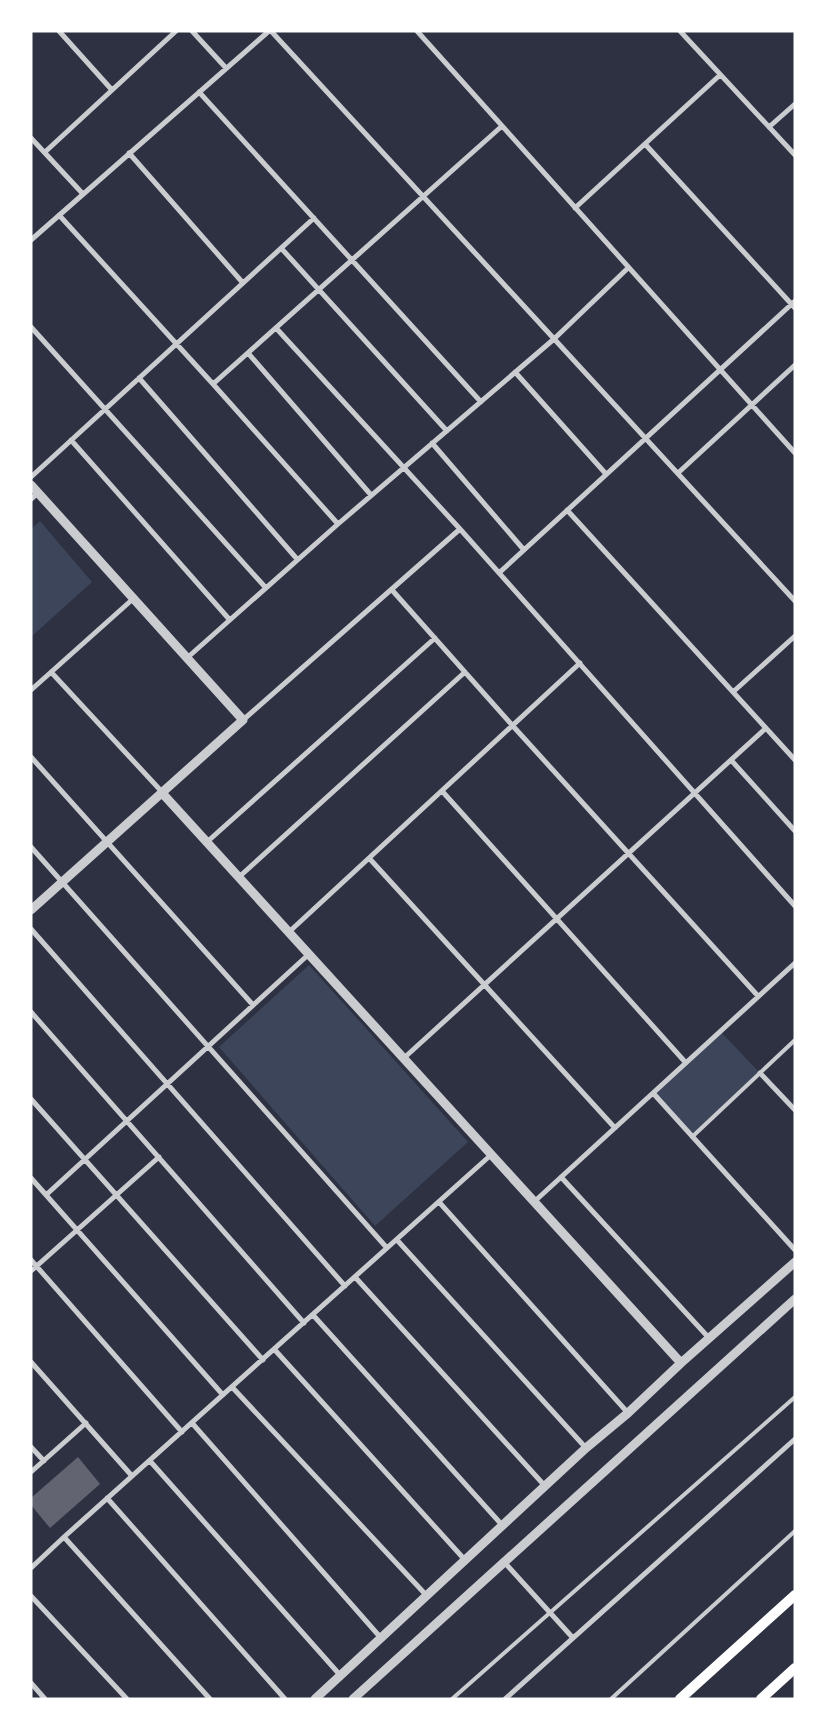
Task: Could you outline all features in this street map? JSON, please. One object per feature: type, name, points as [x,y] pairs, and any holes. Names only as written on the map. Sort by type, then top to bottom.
[{"type":"main road","points":[[680,1699],[795,1595]]},
{"type":"main road","points":[[761,1699],[795,1668]]},
{"type":"street","points":[[58,31],[112,90]]},
{"type":"street","points":[[45,152],[176,31]]},
{"type":"street","points":[[192,31],[226,68]]},
{"type":"street","points":[[31,240],[270,31],[795,601]]},
{"type":"street","points":[[417,31],[795,453]]},
{"type":"street","points":[[680,31],[795,155]]},
{"type":"street","points":[[575,208],[720,75]]},
{"type":"street","points":[[199,92],[481,402]]},
{"type":"street","points":[[769,127],[795,104]]},
{"type":"street","points":[[213,384],[502,126]]},
{"type":"street","points":[[31,138],[83,194]]},
{"type":"street","points":[[499,573],[794,304],[645,144]]},
{"type":"street","points":[[129,153],[242,283]]},
{"type":"street","points":[[59,215],[338,524]]},
{"type":"street","points":[[31,477],[314,218]]},
{"type":"street","points":[[280,248],[447,431]]},
{"type":"street","points":[[187,658],[297,559],[554,339],[628,268]]},
{"type":"street","points":[[31,327],[266,588]]},
{"type":"street","points":[[276,328],[460,529],[795,906]]},
{"type":"street","points":[[248,353],[372,495]]},
{"type":"street","points":[[678,473],[795,365]]},
{"type":"street","points":[[515,372],[606,474]]},
{"type":"street","points":[[139,378],[297,559]]},
{"type":"street","points":[[71,440],[229,619]]},
{"type":"street","points":[[432,443],[524,550]]},
{"type":"street","points":[[31,485],[35,496],[134,597],[243,720]]},
{"type":"street","points":[[567,510],[795,760]]},
{"type":"street","points":[[31,910],[460,529]]},
{"type":"street","points":[[392,590],[758,996]]},
{"type":"street","points":[[31,690],[134,597]]},
{"type":"street","points":[[733,692],[795,636]]},
{"type":"street","points":[[207,842],[435,638]]},
{"type":"street","points":[[289,932],[580,663]]},
{"type":"street","points":[[51,672],[681,1363]]},
{"type":"street","points":[[239,877],[465,672]]},
{"type":"street","points":[[404,1058],[766,728]]},
{"type":"street","points":[[31,757],[253,1005]]},
{"type":"street","points":[[731,760],[795,831]]},
{"type":"street","points":[[442,791],[686,1063]]},
{"type":"street","points":[[31,847],[387,1248]]},
{"type":"street","points":[[369,858],[615,1128]]},
{"type":"street","points":[[31,930],[345,1286]]},
{"type":"street","points":[[46,1195],[309,954]]},
{"type":"street","points":[[535,1201],[792,965],[795,972]]},
{"type":"street","points":[[31,1012],[304,1323]]},
{"type":"street","points":[[760,1073],[795,1110]]},
{"type":"street","points":[[653,1093],[795,1250]]},
{"type":"street","points":[[31,1099],[263,1360]]},
{"type":"street","points":[[31,1568],[492,1154]]},
{"type":"street","points":[[31,1272],[159,1157]]},
{"type":"street","points":[[562,1177],[708,1338]]},
{"type":"street","points":[[31,1178],[223,1395]]},
{"type":"street","points":[[439,1202],[628,1413]]},
{"type":"street","points":[[397,1240],[586,1448]]},
{"type":"street","points":[[31,1260],[182,1432]]},
{"type":"street","points":[[315,1699],[586,1448],[628,1413],[708,1338],[795,1262]]},
{"type":"street","points":[[355,1277],[545,1486]]},
{"type":"street","points":[[353,1699],[795,1299]]},
{"type":"street","points":[[313,1315],[502,1525]]},
{"type":"street","points":[[274,1350],[465,1560]]},
{"type":"street","points":[[31,1362],[132,1476]]},
{"type":"street","points":[[232,1387],[427,1596]]},
{"type":"street","points":[[31,1472],[86,1423]]},
{"type":"street","points":[[192,1423],[381,1638]]},
{"type":"street","points":[[504,1699],[795,1439]]},
{"type":"street","points":[[31,1447],[44,1461]]},
{"type":"street","points":[[150,1461],[340,1675]]},
{"type":"street","points":[[107,1498],[285,1699]]},
{"type":"street","points":[[64,1537],[210,1699]]},
{"type":"street","points":[[505,1563],[572,1638]]},
{"type":"street","points":[[31,1596],[127,1699]]},
{"type":"street","points":[[31,1684],[45,1699]]},
{"type":"lane","points":[[692,1137],[795,1040]]},
{"type":"lane","points":[[452,1699],[795,1396]]},
{"type":"lane","points":[[611,1699],[795,1530]]},
{"type":"shaded area","points":[[40,521],[92,582],[31,637],[31,529]]},
{"type":"shaded area","points":[[309,965],[468,1142],[375,1226],[219,1047]]},
{"type":"shaded area","points":[[720,1031],[760,1073],[692,1137],[653,1093]]},
{"type":"building","points":[[78,1457],[100,1484],[50,1528],[31,1505],[31,1498]]}]
